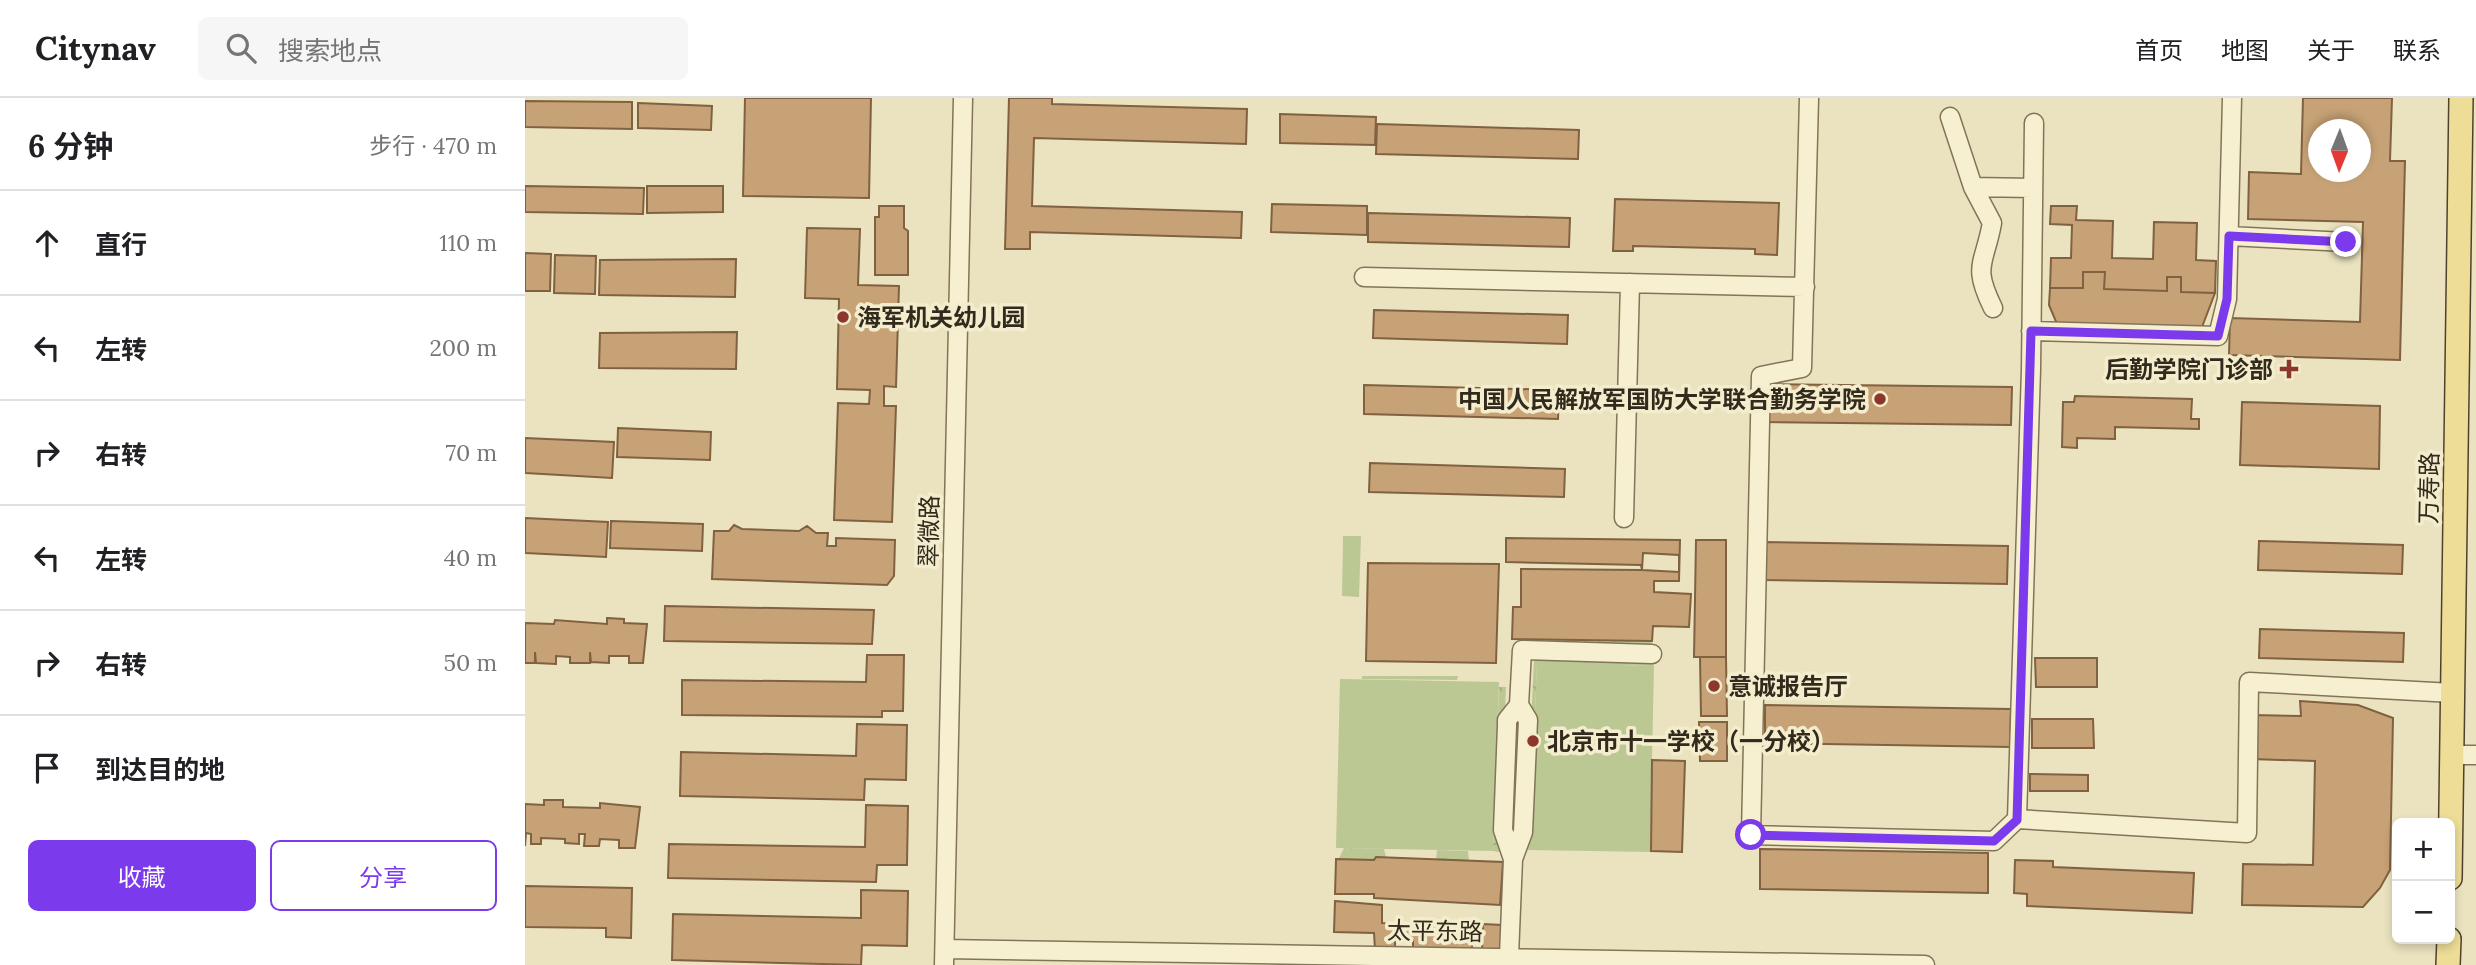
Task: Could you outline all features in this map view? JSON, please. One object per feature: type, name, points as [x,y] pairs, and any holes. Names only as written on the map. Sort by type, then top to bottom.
[{"type":"main road","name":"万寿路","points":[[2451,818],[2461,98]]},
{"type":"main road","points":[[2448,965],[2449,944]]},
{"type":"street","name":"翠微路","points":[[945,957],[963,98]]},
{"type":"street","points":[[1809,98],[1802,368],[1761,376],[1751,835],[1994,841],[2017,820],[2247,833],[2249,682],[2453,693]]},
{"type":"street","points":[[2031,331],[2218,336],[2227,299],[2232,98]]},
{"type":"street","points":[[1950,117],[1973,187],[1992,223],[1981,262],[1980,281],[1993,308]]},
{"type":"street","points":[[2017,820],[2034,123]]},
{"type":"street","points":[[1973,187],[2033,188]]},
{"type":"street","points":[[2229,236],[2346,242]]},
{"type":"street","points":[[1364,277],[1805,287]]},
{"type":"street","points":[[1624,518],[1630,283]]},
{"type":"street","points":[[1509,956],[1513,859],[1503,830],[1507,720],[1519,705],[1522,650],[1652,654]]},
{"type":"street","points":[[2452,755],[2476,755]]},
{"type":"street","name":"太平东路","points":[[945,957],[1325,959],[1509,956],[1925,965]]},
{"type":"green space","points":[[1343,536],[1361,536],[1359,597],[1342,596]]},
{"type":"green space","points":[[1549,640],[1652,641],[1651,645],[1549,643]]},
{"type":"green space","points":[[1534,660],[1653,663],[1654,666],[1537,664],[1529,850],[1525,849]]},
{"type":"green space","points":[[1537,663],[1654,666],[1650,852],[1529,850]]},
{"type":"green space","points":[[1362,676],[1458,676],[1457,680],[1362,679]]},
{"type":"green space","points":[[1340,679],[1499,682],[1493,851],[1336,848]]},
{"type":"green space","points":[[1499,687],[1506,687],[1499,852],[1493,851]]},
{"type":"green space","points":[[1518,721],[1524,726],[1520,821],[1508,820],[1512,725]]},
{"type":"green space","points":[[1344,848],[1384,849],[1386,857],[1376,857],[1374,860],[1338,860]]},
{"type":"green space","points":[[1437,850],[1468,851],[1469,861],[1436,859]]},
{"type":"building","points":[[745,98],[871,98],[869,198],[743,196]]},
{"type":"building","points":[[1009,98],[1052,98],[1052,104],[1247,109],[1246,144],[1034,138],[1032,206],[1242,212],[1241,238],[1030,232],[1030,249],[1005,249]]},
{"type":"building","points":[[2303,98],[2392,98],[2390,161],[2405,161],[2400,360],[2229,355],[2230,318],[2360,322],[2363,222],[2248,219],[2249,172],[2301,174]]},
{"type":"building","points":[[525,101],[632,102],[632,129],[525,127]]},
{"type":"building","points":[[638,103],[712,106],[711,130],[638,128]]},
{"type":"building","points":[[1280,114],[1376,117],[1375,145],[1280,143]]},
{"type":"building","points":[[1377,124],[1579,130],[1578,159],[1376,154]]},
{"type":"building","points":[[525,186],[644,188],[643,214],[525,212]]},
{"type":"building","points":[[647,186],[723,186],[723,212],[647,213]]},
{"type":"building","points":[[1615,199],[1779,203],[1777,255],[1755,254],[1755,249],[1633,246],[1633,251],[1613,251]]},
{"type":"building","points":[[1272,204],[1367,206],[1367,235],[1271,232]]},
{"type":"building","points":[[879,206],[904,206],[904,228],[908,231],[908,275],[875,275],[875,217],[879,217]]},
{"type":"building","points":[[2051,206],[2077,206],[2076,220],[2113,221],[2112,258],[2153,259],[2154,222],[2197,223],[2196,260],[2216,261],[2215,293],[2181,292],[2181,277],[2167,277],[2167,291],[2104,289],[2105,272],[2083,272],[2083,288],[2050,288],[2051,258],[2071,258],[2072,225],[2050,224]]},
{"type":"building","points":[[1368,213],[1570,218],[1569,247],[1368,242]]},
{"type":"building","points":[[807,228],[860,229],[858,285],[899,286],[896,387],[884,386],[884,406],[896,406],[892,522],[834,520],[838,403],[869,404],[870,390],[837,389],[839,299],[805,298]]},
{"type":"building","points":[[525,253],[551,254],[550,291],[525,291]]},
{"type":"building","points":[[555,255],[596,256],[595,294],[554,293]]},
{"type":"building","points":[[736,259],[735,297],[599,295],[600,260]]},
{"type":"building","points":[[2083,272],[2105,272],[2104,289],[2167,291],[2167,277],[2181,277],[2181,292],[2215,293],[2202,327],[2057,324],[2049,305],[2050,288],[2083,288]]},
{"type":"building","points":[[1374,310],[1568,315],[1567,344],[1373,338]]},
{"type":"building","points":[[737,332],[736,369],[599,368],[600,333]]},
{"type":"building","points":[[1766,384],[2012,387],[2011,425],[1766,422]]},
{"type":"building","points":[[1364,385],[1559,390],[1558,419],[1364,414]]},
{"type":"building","points":[[2075,396],[2192,399],[2191,419],[2199,419],[2199,429],[2115,427],[2115,439],[2077,438],[2077,448],[2062,447],[2063,402],[2074,402]]},
{"type":"building","points":[[2242,402],[2380,406],[2379,469],[2240,465]]},
{"type":"building","points":[[618,428],[711,432],[710,460],[617,457]]},
{"type":"building","points":[[525,438],[614,442],[612,478],[525,473]]},
{"type":"building","points":[[1370,463],[1565,469],[1564,497],[1369,492]]},
{"type":"building","points":[[525,518],[608,522],[606,557],[525,553]]},
{"type":"building","points":[[611,521],[703,524],[702,551],[610,548]]},
{"type":"building","points":[[734,525],[742,529],[799,531],[807,526],[816,533],[828,533],[827,546],[836,546],[836,538],[895,540],[894,576],[887,585],[712,579],[714,531],[729,531]]},
{"type":"building","points":[[1506,538],[1680,540],[1679,581],[1654,581],[1654,592],[1691,594],[1689,627],[1653,626],[1652,641],[1512,639],[1513,607],[1521,607],[1521,569],[1642,570],[1641,565],[1506,562]]},
{"type":"building","points":[[1696,540],[1726,540],[1726,657],[1694,657]]},
{"type":"building","points":[[2259,541],[2403,545],[2402,574],[2258,570]]},
{"type":"building","points":[[1762,542],[2008,546],[2007,584],[1762,580]]},
{"type":"building","points":[[1643,553],[1679,555],[1679,572],[1642,570]]},
{"type":"building","points":[[1368,563],[1499,564],[1496,663],[1366,661]]},
{"type":"building","points":[[665,606],[874,610],[872,644],[664,641]]},
{"type":"building","points":[[607,618],[624,619],[624,623],[647,624],[643,663],[629,663],[629,656],[609,656],[609,663],[591,662],[590,652],[590,663],[570,663],[570,657],[556,656],[556,664],[536,663],[535,652],[535,663],[525,663],[525,623],[554,624],[555,620],[607,624]]},
{"type":"building","points":[[2260,629],[2404,633],[2403,662],[2259,658]]},
{"type":"building","points":[[867,655],[904,655],[903,711],[882,711],[882,717],[682,715],[682,680],[866,682]]},
{"type":"building","name":"意诚报告厅","points":[[1700,657],[1726,657],[1727,716],[1701,716]]},
{"type":"building","points":[[2035,658],[2097,658],[2097,687],[2036,687]]},
{"type":"building","points":[[2300,701],[2358,705],[2393,718],[2390,870],[2380,888],[2363,907],[2242,905],[2243,864],[2313,865],[2315,761],[2251,759],[2252,715],[2301,716]]},
{"type":"building","points":[[1765,705],[2011,709],[2010,747],[1765,743]]},
{"type":"building","points":[[2032,719],[2093,719],[2094,748],[2032,748]]},
{"type":"building","points":[[1699,722],[1727,722],[1727,761],[1700,761]]},
{"type":"building","points":[[857,724],[907,725],[906,780],[865,779],[864,800],[680,796],[681,752],[856,756]]},
{"type":"building","points":[[1652,760],[1685,761],[1682,852],[1651,851]]},
{"type":"building","points":[[2030,774],[2088,775],[2088,791],[2030,791]]},
{"type":"building","points":[[544,800],[563,800],[563,807],[600,808],[600,803],[640,807],[635,848],[619,848],[619,840],[600,839],[599,846],[584,846],[585,834],[579,834],[579,844],[565,843],[565,839],[541,838],[541,844],[531,844],[531,834],[526,833],[525,846],[525,804],[544,805]]},
{"type":"building","points":[[866,805],[908,806],[907,865],[877,865],[876,882],[668,878],[669,844],[865,847]]},
{"type":"building","points":[[1760,849],[1988,853],[1988,893],[1760,889]]},
{"type":"building","points":[[1376,857],[1503,862],[1500,905],[1374,898],[1374,894],[1335,894],[1336,859],[1374,860]]},
{"type":"building","points":[[2015,860],[2053,861],[2053,867],[2194,873],[2192,913],[2027,906],[2027,894],[2014,893]]},
{"type":"building","points":[[525,886],[632,888],[631,938],[606,937],[606,928],[525,927]]},
{"type":"building","points":[[861,890],[908,891],[907,946],[862,945],[861,965],[672,960],[673,914],[861,918]]},
{"type":"building","points":[[1335,901],[1382,905],[1382,923],[1472,925],[1472,950],[1413,949],[1413,940],[1395,939],[1395,949],[1375,949],[1374,933],[1334,932]]},
{"type":"building","points":[[1483,924],[1502,925],[1501,950],[1482,950]]},
{"type":"place","name":"海军机关幼儿园","points":[[843,317]]},
{"type":"place","name":"后勤学院门诊部","points":[[2289,369]]},
{"type":"place","name":"中国人民解放军国防大学联合勤务学院","points":[[1880,399]]},
{"type":"place","name":"意诚报告厅","points":[[1714,686]]},
{"type":"place","name":"北京市十一学校（一分校）","points":[[1533,741]]},
{"type":"route","points":[[1751,835],[1994,841],[2017,820],[2031,331],[2218,336],[2227,299],[2229,236],[2346,242]]}]
